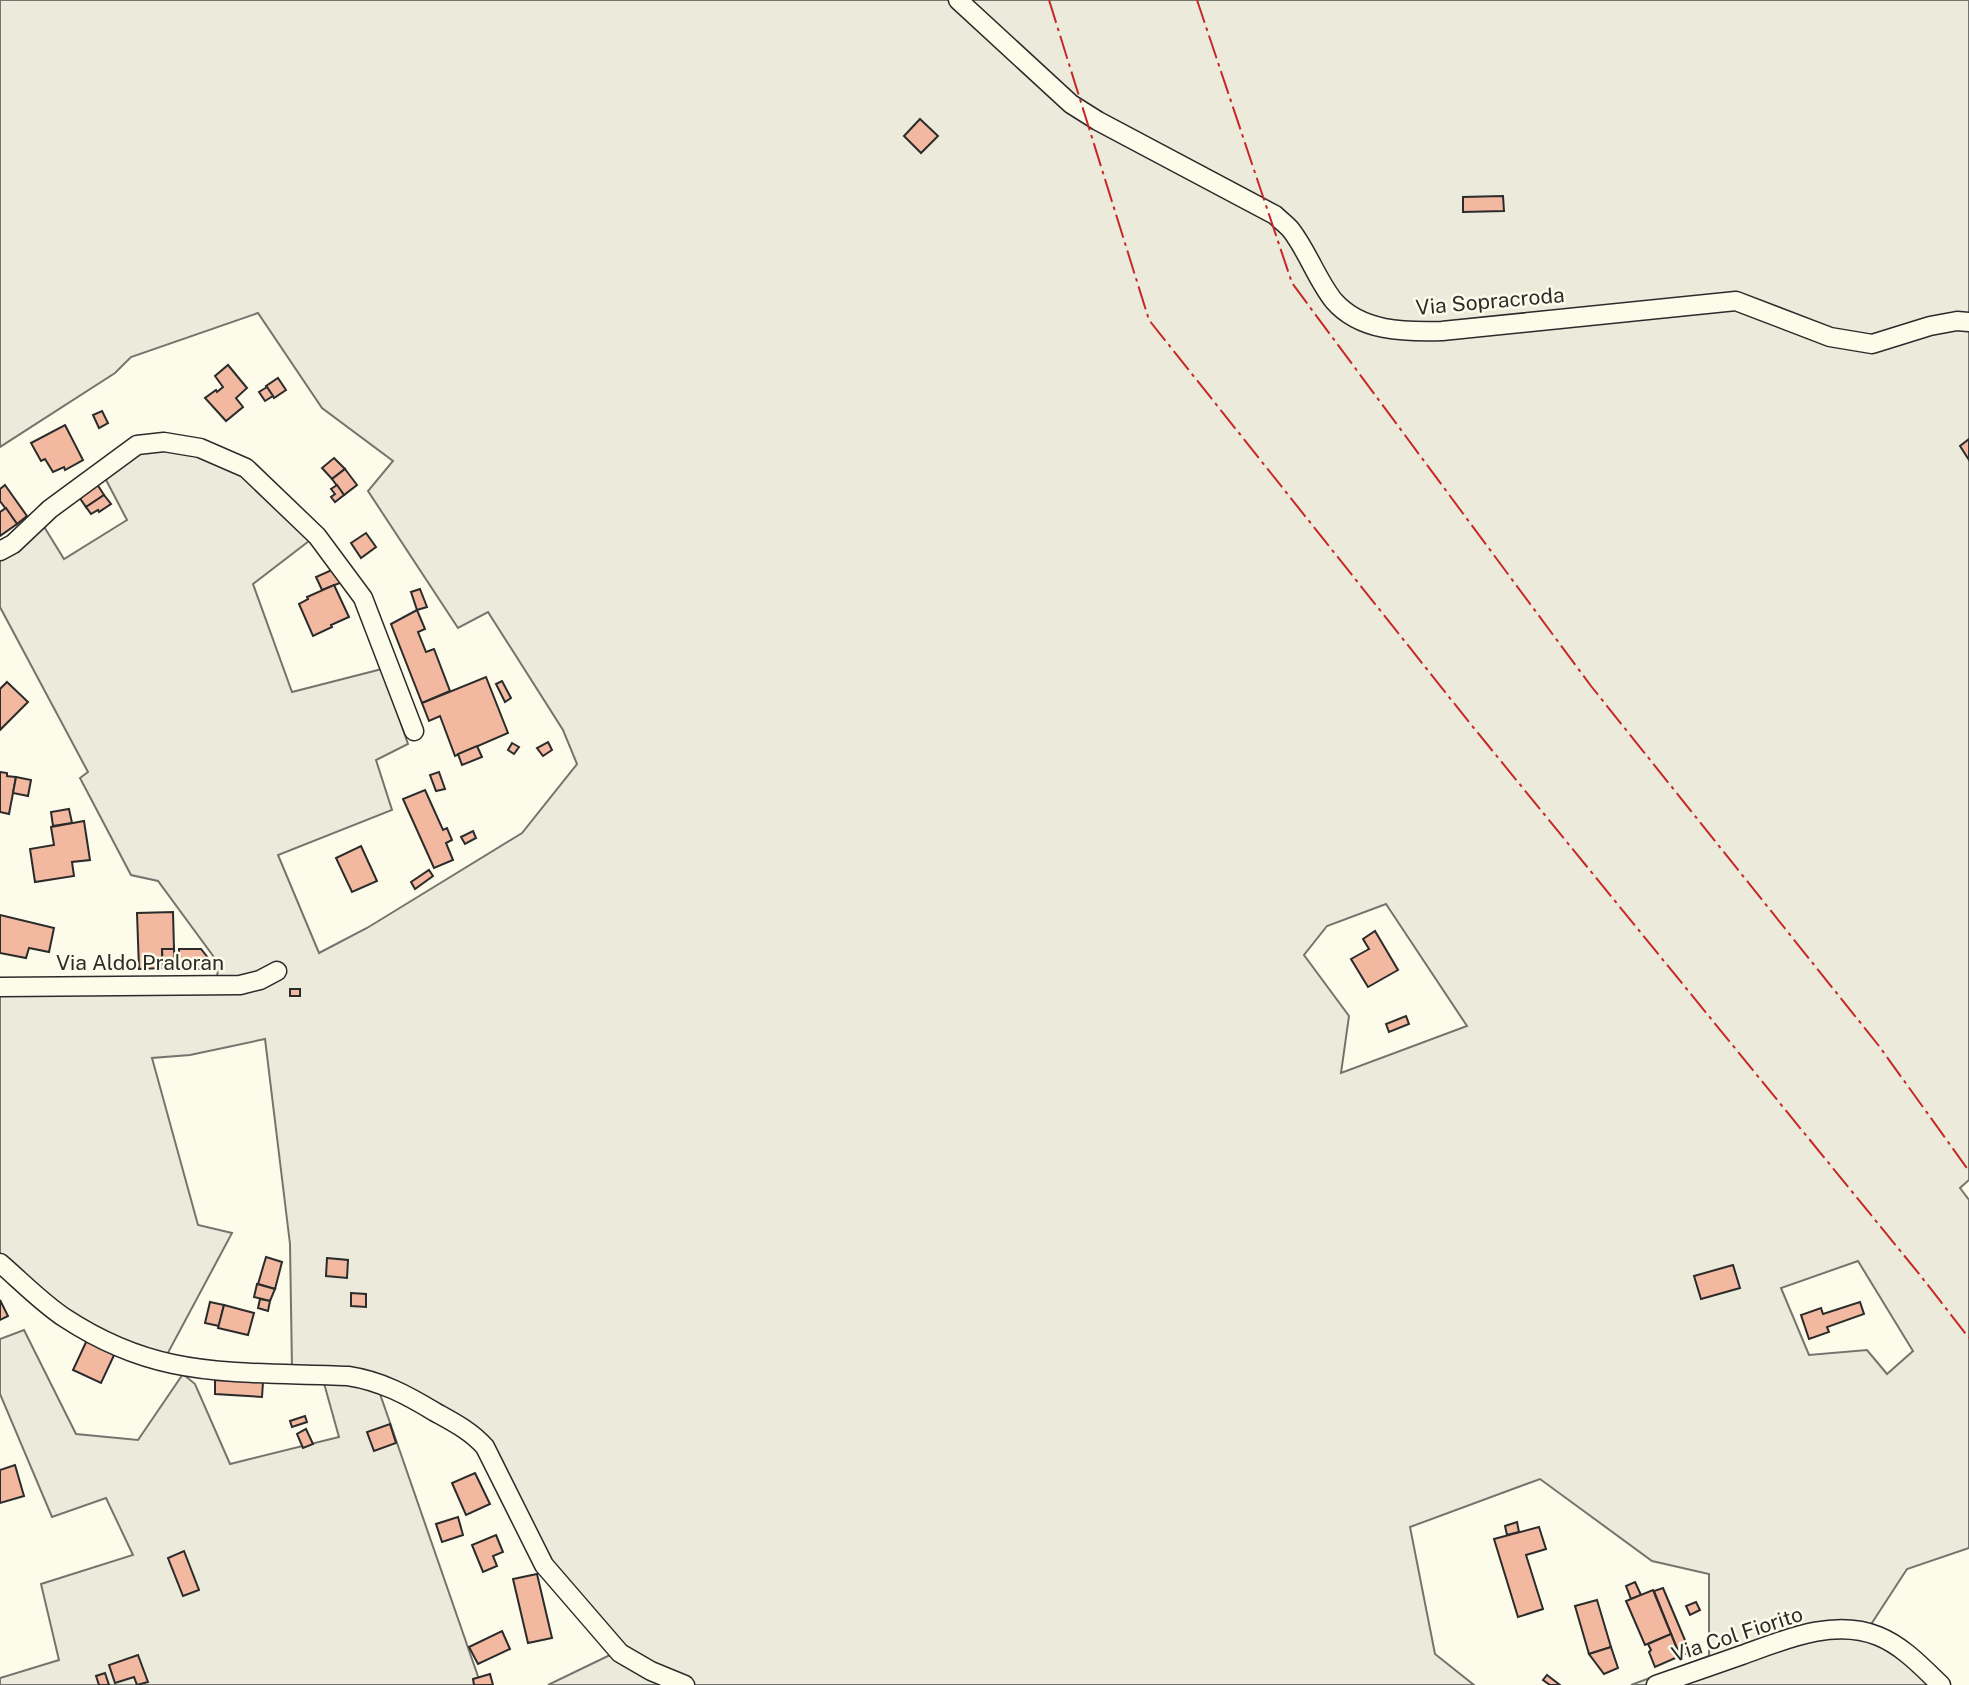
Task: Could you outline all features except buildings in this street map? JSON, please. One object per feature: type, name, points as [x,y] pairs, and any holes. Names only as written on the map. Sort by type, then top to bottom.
[{"type":"street","name":"Via Sopracroda","points":[[958,0],[1071,104],[1275,215],[1291,230],[1335,301],[1355,317],[1377,327],[1442,331],[1736,301],[1830,337],[1872,344],[1930,326],[1958,321],[1969,322]]},
{"type":"street","points":[[0,551],[13,544],[50,509],[137,445],[164,442],[200,448],[246,468],[317,536],[363,598],[414,730]]},
{"type":"street","name":"Via Aldo Praloran","points":[[0,987],[240,985],[260,980],[277,971]]},
{"type":"street","points":[[0,1263],[62,1316],[85,1330],[141,1355],[202,1369],[363,1378],[394,1388],[463,1427],[485,1447],[544,1564],[620,1653],[653,1678],[685,1685]]},
{"type":"street","name":"Via Col Fiorito","points":[[1656,1685],[1800,1634],[1837,1629],[1875,1635],[1894,1644],[1941,1685]]},
{"type":"shaded area","points":[[0,0],[1969,0],[1969,1180],[1960,1188],[1969,1200],[1969,1548],[1907,1569],[1870,1626],[1930,1666],[1928,1685],[1631,1685],[1709,1656],[1709,1574],[1652,1561],[1540,1479],[1410,1527],[1435,1654],[1474,1685],[548,1685],[610,1655],[548,1558],[499,1458],[437,1407],[379,1391],[481,1685],[0,1685],[0,1678],[59,1660],[41,1584],[133,1555],[106,1498],[52,1517],[0,1394],[0,1339],[24,1330],[76,1434],[138,1440],[183,1374],[195,1384],[230,1464],[339,1437],[320,1369],[292,1369],[290,1244],[265,1039],[190,1055],[152,1058],[198,1225],[232,1233],[162,1364],[73,1319],[0,1267],[0,984],[216,982],[219,964],[158,881],[131,875],[80,778],[88,772],[0,607],[0,547],[43,525],[64,559],[127,520],[104,476],[145,450],[215,446],[322,531],[253,584],[292,692],[382,669],[408,744],[376,760],[392,810],[278,855],[319,953],[367,928],[522,833],[577,764],[563,730],[488,612],[458,628],[368,491],[393,461],[322,408],[258,313],[131,357],[115,373],[0,447]],"holes":[[[1386,904],[1467,1026],[1341,1073],[1349,1016],[1304,955],[1327,926]],[[1858,1261],[1913,1351],[1887,1374],[1867,1350],[1809,1355],[1781,1288]]]},
{"type":"power","points":[[1049,0],[1149,320],[1469,722],[1969,1338]]},
{"type":"power","points":[[1197,0],[1292,283],[1591,686],[1879,1046],[1969,1171]]}]
